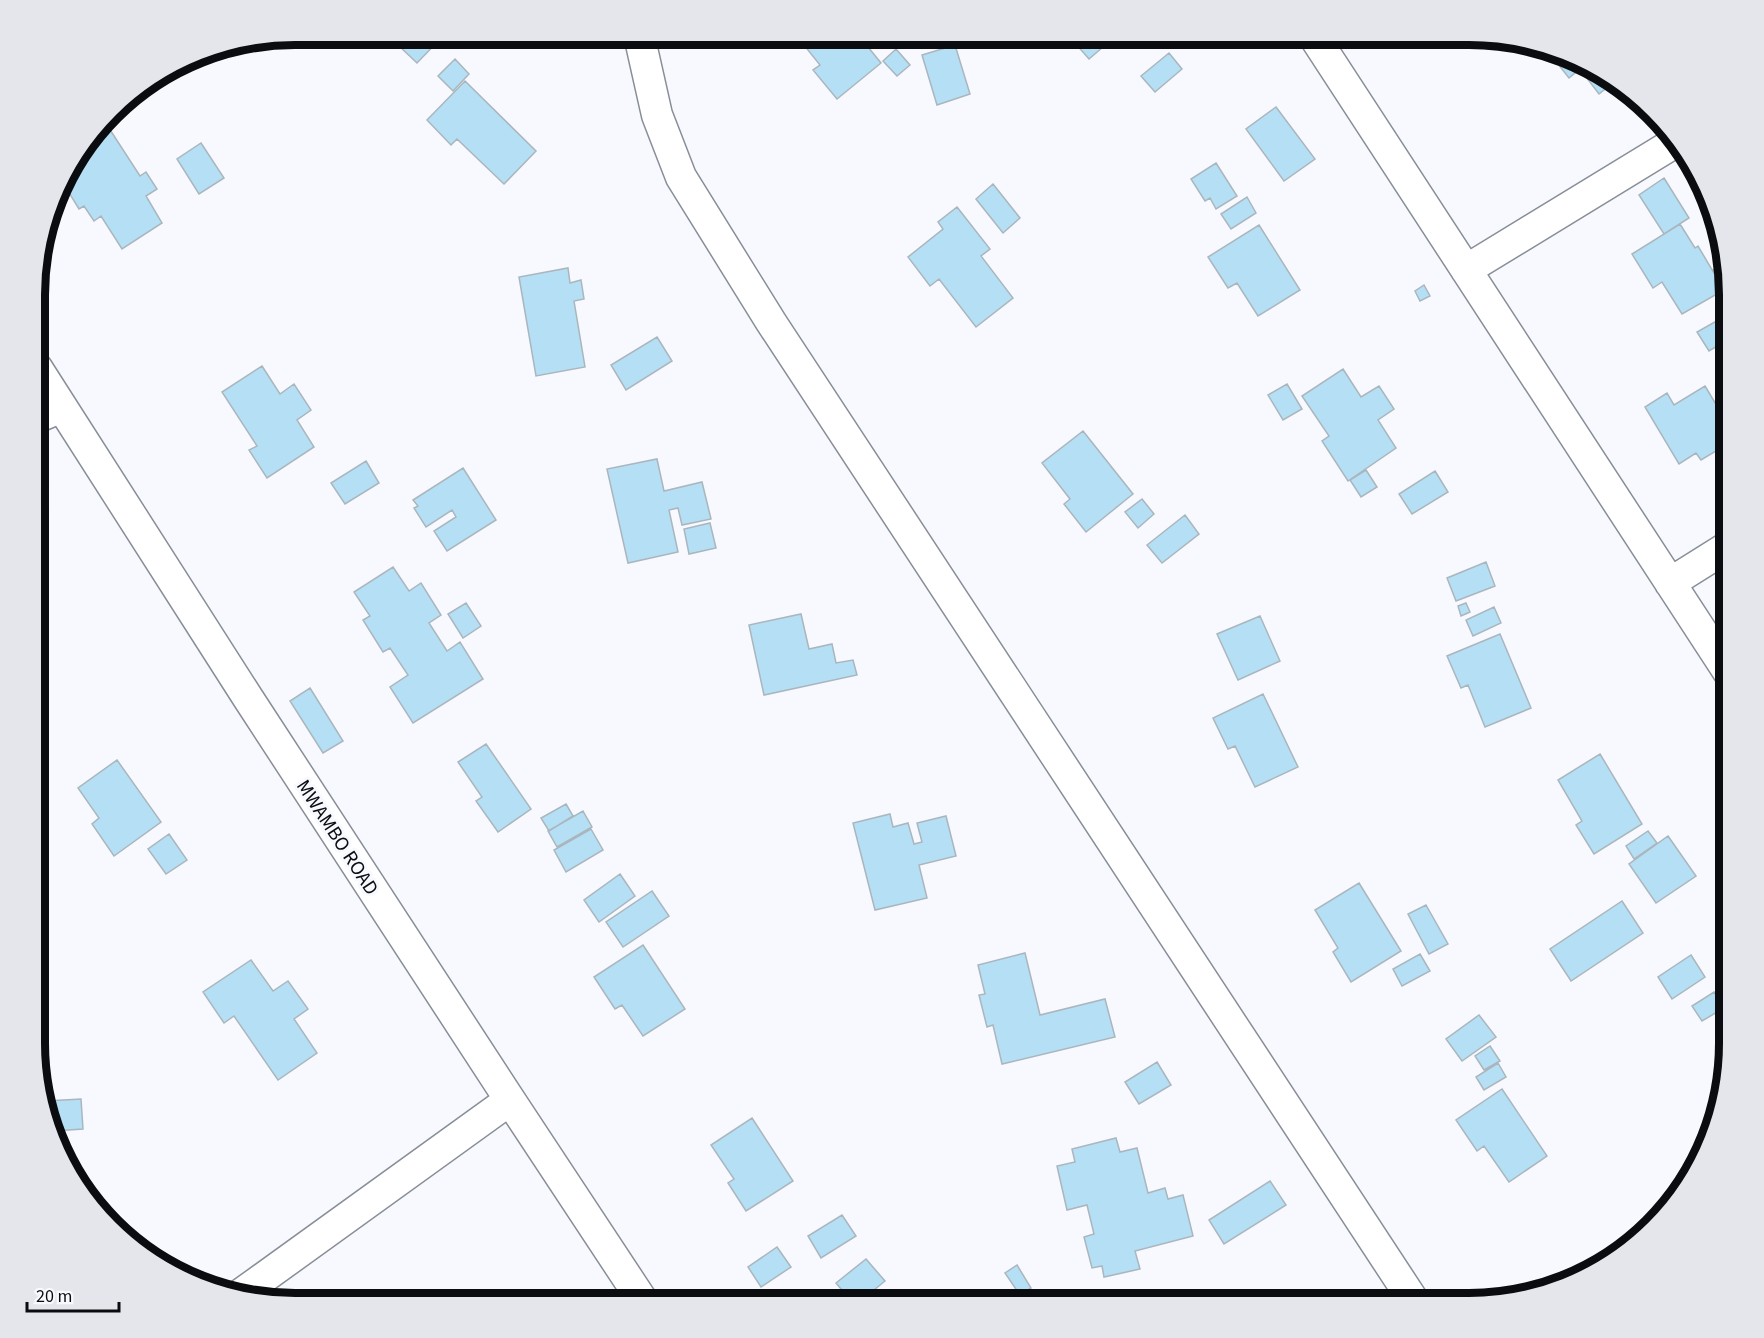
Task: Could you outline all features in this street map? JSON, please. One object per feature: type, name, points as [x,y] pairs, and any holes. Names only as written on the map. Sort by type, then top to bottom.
[{"type":"street","points":[[641,45],[657,115],[687,187],[771,322],[1408,1293]]},
{"type":"street","points":[[1320,45],[1719,658]]},
{"type":"street","points":[[1466,270],[1669,146]]},
{"type":"street","name":"MWAMBO ROAD","points":[[45,397],[49,412],[248,698],[637,1293]]},
{"type":"street","points":[[1670,583],[1719,552]]},
{"type":"street","points":[[249,1288],[510,1100]]},
{"type":"building","points":[[398,45],[434,45],[417,63]]},
{"type":"building","points":[[804,45],[866,45],[881,63],[837,99],[813,70],[820,65]]},
{"type":"building","points":[[955,45],[970,94],[937,105],[922,55]]},
{"type":"building","points":[[1077,45],[1105,45],[1089,59]]},
{"type":"building","points":[[896,49],[910,65],[897,76],[883,61]]},
{"type":"building","points":[[1169,53],[1182,69],[1155,92],[1141,76]]},
{"type":"building","points":[[455,59],[469,74],[453,91],[438,76]]},
{"type":"building","points":[[1555,60],[1578,70],[1569,78]]},
{"type":"building","points":[[1582,72],[1608,87],[1599,94]]},
{"type":"building","points":[[465,81],[536,151],[504,184],[457,139],[451,145],[427,120]]},
{"type":"building","points":[[1276,107],[1315,159],[1284,181],[1246,129]]},
{"type":"building","points":[[109,128],[140,176],[146,172],[157,189],[146,196],[162,223],[122,249],[101,216],[94,221],[84,206],[79,209],[68,191],[87,156]]},
{"type":"building","points":[[201,143],[224,178],[199,194],[177,159]]},
{"type":"building","points":[[1216,163],[1237,196],[1216,209],[1210,198],[1205,201],[1191,179]]},
{"type":"building","points":[[1664,178],[1689,218],[1664,234],[1639,195]]},
{"type":"building","points":[[993,184],[1020,218],[1003,233],[976,199]]},
{"type":"building","points":[[1247,197],[1256,213],[1231,229],[1221,214]]},
{"type":"building","points":[[957,207],[990,249],[981,256],[1013,298],[976,327],[939,279],[930,286],[908,257],[943,229],[938,222]]},
{"type":"building","points":[[1680,224],[1695,248],[1698,246],[1718,280],[1719,293],[1682,314],[1662,282],[1653,288],[1632,254]]},
{"type":"building","points":[[1259,225],[1300,290],[1258,316],[1237,283],[1228,288],[1208,257]]},
{"type":"building","points":[[1717,267],[1718,279],[1713,270]]},
{"type":"building","points":[[568,268],[570,283],[581,280],[584,299],[574,301],[585,367],[536,376],[519,277]]},
{"type":"building","points":[[1424,285],[1430,296],[1420,301],[1415,291]]},
{"type":"building","points":[[1719,320],[1719,345],[1709,351],[1697,332]]},
{"type":"building","points":[[657,337],[672,361],[626,390],[611,365]]},
{"type":"building","points":[[262,366],[280,394],[294,384],[311,410],[297,420],[314,447],[267,478],[249,450],[257,446],[222,392]]},
{"type":"building","points":[[1343,369],[1361,397],[1379,386],[1394,409],[1378,420],[1396,448],[1348,481],[1322,441],[1329,436],[1302,396]]},
{"type":"building","points":[[1287,384],[1302,409],[1283,420],[1268,395]]},
{"type":"building","points":[[1705,386],[1719,409],[1719,437],[1716,439],[1719,449],[1701,460],[1696,453],[1679,464],[1645,407],[1667,393],[1674,405]]},
{"type":"building","points":[[1083,431],[1133,494],[1086,532],[1064,504],[1070,499],[1042,463]]},
{"type":"building","points":[[657,459],[664,491],[702,482],[711,519],[682,525],[678,508],[669,510],[678,552],[628,563],[607,469]]},
{"type":"building","points":[[366,461],[379,483],[345,504],[331,483]]},
{"type":"building","points":[[463,468],[496,520],[447,551],[434,531],[456,517],[452,510],[426,527],[414,508],[418,506],[413,500]]},
{"type":"building","points":[[1366,470],[1377,487],[1361,497],[1350,480]]},
{"type":"building","points":[[1435,471],[1448,492],[1412,514],[1399,494]]},
{"type":"building","points":[[1142,499],[1154,514],[1138,528],[1125,512]]},
{"type":"building","points":[[1185,515],[1199,534],[1162,563],[1147,545]]},
{"type":"building","points":[[710,523],[716,548],[689,554],[684,529]]},
{"type":"building","points":[[1486,562],[1495,586],[1456,601],[1447,578]]},
{"type":"building","points":[[393,567],[409,591],[421,583],[441,615],[429,623],[447,651],[460,642],[483,679],[413,723],[390,687],[408,675],[390,648],[383,652],[363,620],[370,616],[354,592]]},
{"type":"building","points":[[466,603],[481,626],[463,638],[448,614]]},
{"type":"building","points":[[1466,603],[1470,612],[1461,616],[1458,606]]},
{"type":"building","points":[[1494,607],[1501,623],[1473,636],[1466,620]]},
{"type":"building","points":[[801,614],[809,649],[832,644],[836,663],[853,660],[857,675],[764,695],[749,625]]},
{"type":"building","points":[[1260,616],[1280,661],[1238,680],[1217,634]]},
{"type":"building","points":[[1500,634],[1531,708],[1485,727],[1468,685],[1461,688],[1447,656]]},
{"type":"building","points":[[310,688],[343,741],[323,753],[290,701]]},
{"type":"building","points":[[1263,694],[1298,767],[1255,787],[1235,746],[1228,749],[1213,718]]},
{"type":"building","points":[[486,744],[531,809],[498,832],[476,801],[482,797],[458,762]]},
{"type":"building","points":[[1600,754],[1642,824],[1594,854],[1576,825],[1582,821],[1558,780]]},
{"type":"building","points":[[117,760],[161,822],[114,856],[92,824],[99,818],[78,788]]},
{"type":"building","points":[[566,804],[573,816],[549,831],[541,818]]},
{"type":"building","points":[[583,811],[592,827],[557,847],[548,831]]},
{"type":"building","points":[[890,814],[893,827],[908,823],[914,844],[922,842],[917,823],[946,816],[956,856],[919,865],[927,898],[875,910],[853,823]]},
{"type":"building","points":[[591,829],[603,850],[566,872],[554,850]]},
{"type":"building","points":[[1648,831],[1657,843],[1634,859],[1626,846]]},
{"type":"building","points":[[169,834],[187,860],[166,874],[148,849]]},
{"type":"building","points":[[1668,836],[1696,876],[1656,903],[1629,864]]},
{"type":"building","points":[[620,874],[635,896],[599,922],[584,900]]},
{"type":"building","points":[[1359,883],[1401,951],[1351,982],[1333,952],[1338,948],[1315,910]]},
{"type":"building","points":[[652,891],[669,916],[623,947],[606,922]]},
{"type":"building","points":[[1622,901],[1643,933],[1571,981],[1550,949]]},
{"type":"building","points":[[1426,905],[1448,944],[1429,954],[1408,914]]},
{"type":"building","points":[[643,945],[685,1009],[643,1036],[622,1005],[615,1009],[594,977]]},
{"type":"building","points":[[1025,953],[1040,1015],[1105,999],[1115,1037],[1002,1064],[993,1025],[987,1027],[979,995],[985,994],[978,965]]},
{"type":"building","points":[[1420,954],[1430,971],[1402,986],[1393,969]]},
{"type":"building","points":[[1691,955],[1705,977],[1672,999],[1658,977]]},
{"type":"building","points":[[251,960],[273,991],[288,981],[308,1009],[294,1019],[317,1053],[278,1080],[234,1016],[224,1023],[203,992]]},
{"type":"building","points":[[1714,992],[1719,1000],[1719,1011],[1702,1021],[1692,1006]]},
{"type":"building","points":[[1479,1015],[1496,1037],[1462,1061],[1446,1039]]},
{"type":"building","points":[[1490,1046],[1500,1061],[1484,1070],[1475,1056]]},
{"type":"building","points":[[1157,1062],[1171,1085],[1139,1104],[1125,1082]]},
{"type":"building","points":[[1498,1063],[1506,1077],[1484,1090],[1476,1077]]},
{"type":"building","points":[[1502,1089],[1547,1156],[1509,1182],[1484,1146],[1477,1151],[1456,1120]]},
{"type":"building","points":[[81,1099],[83,1129],[61,1131],[52,1101]]},
{"type":"building","points":[[752,1118],[793,1181],[746,1211],[728,1183],[734,1179],[711,1145]]},
{"type":"building","points":[[1116,1138],[1120,1152],[1137,1148],[1148,1193],[1165,1188],[1168,1199],[1183,1195],[1193,1236],[1135,1251],[1140,1269],[1104,1277],[1102,1266],[1092,1268],[1084,1237],[1094,1234],[1087,1205],[1067,1210],[1057,1166],[1075,1162],[1072,1149]]},
{"type":"building","points":[[1270,1181],[1286,1205],[1224,1244],[1209,1220]]},
{"type":"building","points":[[842,1215],[856,1236],[821,1258],[808,1236]]},
{"type":"building","points":[[777,1247],[791,1267],[761,1287],[748,1267]]},
{"type":"building","points":[[866,1259],[885,1281],[870,1293],[844,1293],[836,1283]]},
{"type":"building","points":[[1017,1265],[1031,1288],[1019,1293],[1005,1273]]}]
